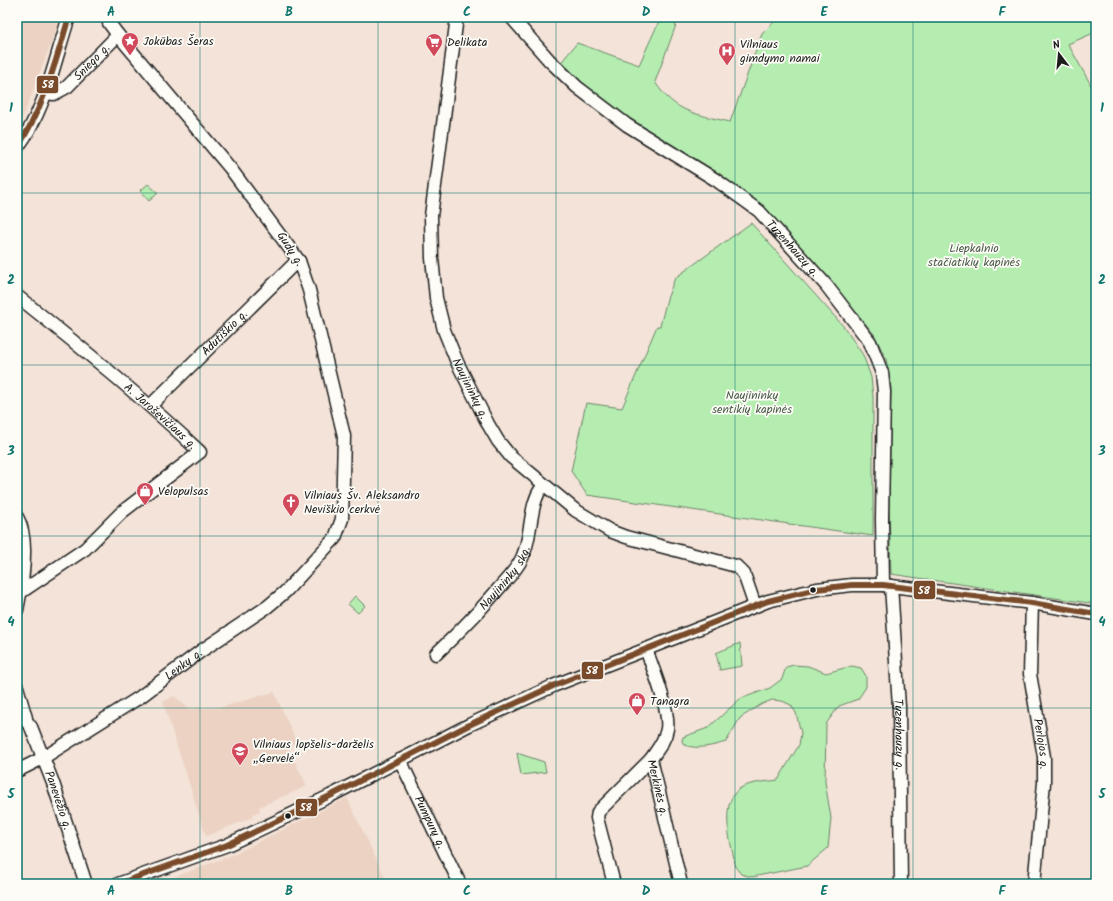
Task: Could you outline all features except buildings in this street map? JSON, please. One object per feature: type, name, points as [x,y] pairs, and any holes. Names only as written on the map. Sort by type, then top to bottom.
[{"type":"street","points":[[17,148],[33,124],[46,93],[69,17]]},
{"type":"street","name":"Sniego g.","points":[[46,93],[54,94],[67,87],[118,35],[109,23],[108,17]]},
{"type":"street","name":"Naujininkų g.","points":[[457,17],[431,216],[432,258],[436,298],[444,330],[457,362],[498,441],[511,457],[544,485],[575,510],[610,531],[651,544],[736,566],[744,574],[755,606]]},
{"type":"street","name":"Tyzenhauzų g.","points":[[511,17],[554,65],[578,87],[620,120],[716,180],[759,211],[826,285],[870,342],[882,373],[884,392],[882,519],[899,708],[901,884]]},
{"type":"street","name":"Gudų g.","points":[[118,35],[230,168],[299,261],[309,290],[344,436],[342,519],[336,538]]},
{"type":"street","name":"Adutiškio g.","points":[[151,405],[287,270],[299,261]]},
{"type":"street","name":"A. Jaroševičiaus g.","points":[[17,296],[103,364],[151,405],[200,452],[122,512],[85,549],[21,592]]},
{"type":"street","name":"Naujininkų skg.","points":[[436,654],[483,608],[518,565],[530,536],[538,491],[544,485]]},
{"type":"street","points":[[17,517],[23,534],[21,592],[17,610]]},
{"type":"street","name":"Lenkų g.","points":[[17,771],[43,758],[140,697],[201,651],[266,608],[285,592],[336,538]]},
{"type":"street","points":[[118,884],[227,845],[400,760],[469,724],[553,686],[755,606],[817,589],[852,585],[887,585],[1032,603],[1096,614]]},
{"type":"street","name":"Perlojos g.","points":[[1032,603],[1030,674],[1044,757],[1044,783],[1034,884]]},
{"type":"street","name":"Merkinės g.","points":[[646,649],[665,707],[667,722],[663,741],[651,759],[681,884]]},
{"type":"street","name":"Panevėžio g.","points":[[17,687],[86,884]]},
{"type":"street","name":"Panevėžio g.","points":[[17,709],[27,719]]},
{"type":"street","points":[[614,884],[597,818],[598,812],[651,759]]},
{"type":"street","name":"Pumpurų g.","points":[[400,760],[460,884]]},
{"type":"shaded area","points":[[17,17],[61,17],[17,133]]},
{"type":"shaded area","name":"Vilniaus lopšelis-darželis „Gervelė“","points":[[274,692],[297,743],[287,746],[307,786],[259,807],[260,811],[253,814],[253,817],[206,836],[163,702],[174,696],[189,709],[223,707]]},
{"type":"shaded area","points":[[347,798],[388,884],[157,884],[232,855]]},
{"type":"green space","name":"Liepkalnio stačiatikių kapinės","points":[[661,17],[666,17],[676,25],[655,82],[670,100],[687,111],[730,122],[762,34],[779,17],[1096,17],[1096,32],[1068,44],[1096,94],[1096,604],[891,574],[889,509],[891,386],[886,359],[874,334],[818,266],[767,212],[607,103],[559,65],[577,43],[639,65]]},
{"type":"green space","points":[[148,184],[158,193],[149,201],[140,191]]},
{"type":"green space","name":"Naujininkų sentikių kapinės","points":[[751,223],[844,327],[863,355],[871,377],[873,397],[873,536],[587,495],[571,471],[586,403],[622,408],[657,326],[660,326],[667,299],[675,278]]},
{"type":"green space","points":[[355,596],[365,606],[358,613],[348,604]]},
{"type":"green space","points":[[740,643],[742,666],[720,670],[716,653]]},
{"type":"green space","points":[[794,665],[808,666],[826,673],[852,666],[861,668],[866,676],[866,687],[858,699],[839,706],[826,724],[825,782],[831,818],[828,848],[807,866],[752,877],[741,874],[736,868],[728,827],[729,805],[733,796],[739,789],[753,784],[778,780],[799,745],[801,733],[796,713],[791,705],[782,701],[772,700],[762,704],[740,718],[726,742],[710,746],[694,747],[684,745],[682,741],[683,737],[708,728],[740,699],[770,688],[782,679],[786,667]]},
{"type":"green space","points":[[517,753],[544,762],[546,772],[521,775]]},
{"type":"transit line","name":"58","points":[[17,148],[35,117],[42,101],[54,68],[69,17]]},
{"type":"transit line","name":"58","points":[[118,884],[227,845],[330,796],[469,725],[553,686],[768,601],[817,589],[852,585],[883,585],[1032,603],[1096,614]]},
{"type":"place","name":"Jokūbas Šeras","points":[[130,56]]},
{"type":"place","name":"Delikata","points":[[434,57]]},
{"type":"place","name":"Vilniaus gimdymo namai","points":[[727,66]]},
{"type":"place","name":"Velopulsas","points":[[145,506]]},
{"type":"place","name":"Vilniaus Šv. Aleksandro Neviškio cerkvė","points":[[291,517]]},
{"type":"place","name":"Tanagra","points":[[637,716]]},
{"type":"place","name":"Vilniaus lopšelis-darželis „Gervelė“","points":[[240,766]]}]
